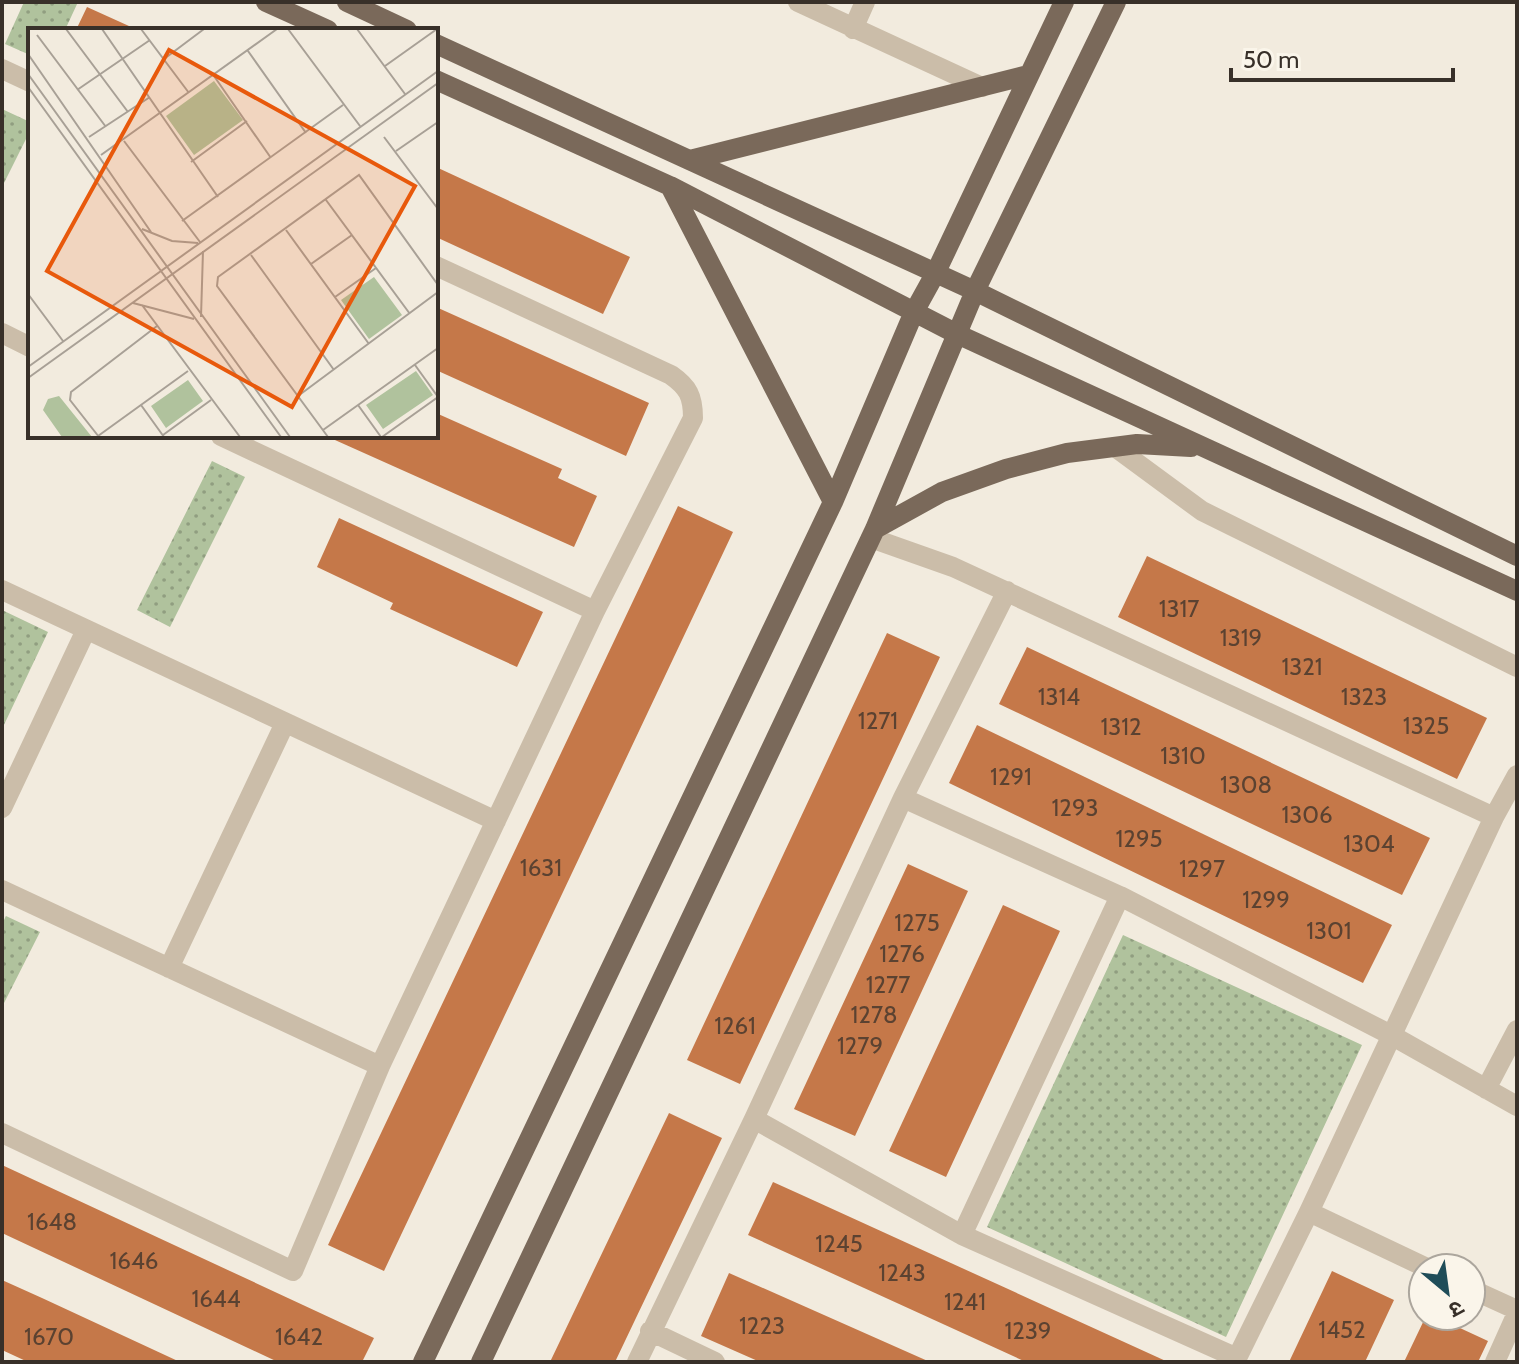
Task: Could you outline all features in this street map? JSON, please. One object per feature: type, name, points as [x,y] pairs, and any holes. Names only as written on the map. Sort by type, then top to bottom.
[{"type":"main road","points":[[266,2],[324,28]]},
{"type":"main road","points":[[347,2],[403,28]]},
{"type":"main road","points":[[423,1362],[833,502],[914,312],[1064,2]]},
{"type":"main road","points":[[481,1362],[873,534],[975,291],[1116,2]]},
{"type":"main road","points":[[438,45],[975,291],[1517,556]]},
{"type":"main road","points":[[690,160],[1028,75]]},
{"type":"main road","points":[[438,81],[670,186],[957,334],[1517,591]]},
{"type":"main road","points":[[670,186],[833,502]]},
{"type":"main road","points":[[873,534],[942,492],[1006,469],[1067,453],[1137,444],[1203,447]]},
{"type":"street","points":[[798,2],[982,87]]},
{"type":"street","points":[[853,29],[865,2]]},
{"type":"street","points":[[2,69],[28,81]]},
{"type":"street","points":[[2,1133],[293,1271],[380,1066],[595,611],[693,418],[693,399],[686,386],[671,375],[438,267]]},
{"type":"street","points":[[2,333],[28,346]]},
{"type":"street","points":[[225,438],[595,611]]},
{"type":"street","points":[[1115,447],[1202,511],[1517,667]]},
{"type":"street","points":[[873,534],[1007,591],[1494,817]]},
{"type":"street","points":[[2,590],[496,821]]},
{"type":"street","points":[[637,1362],[903,798],[1007,591]]},
{"type":"street","points":[[2,808],[86,630]]},
{"type":"street","points":[[169,968],[285,723]]},
{"type":"street","points":[[754,1119],[962,1235],[1236,1360],[1309,1212],[1494,817],[1517,775]]},
{"type":"street","points":[[903,798],[1120,896],[1391,1035],[1517,1106]]},
{"type":"street","points":[[2,890],[380,1066]]},
{"type":"street","points":[[962,1235],[1120,896]]},
{"type":"street","points":[[1486,1089],[1517,1030]]},
{"type":"street","points":[[1309,1212],[1407,1259]]},
{"type":"street","points":[[1487,1297],[1517,1312],[1495,1362]]},
{"type":"street","points":[[650,1331],[715,1362]]},
{"type":"green space","points":[[24,2],[78,2],[66,28],[28,28],[28,54],[5,44]]},
{"type":"green space","points":[[2,109],[28,121],[28,135],[2,187]]},
{"type":"green space","points":[[212,461],[245,477],[170,627],[137,610]]},
{"type":"green space","points":[[2,610],[48,632],[2,729]]},
{"type":"green space","points":[[6,916],[40,932],[2,1007],[2,924]]},
{"type":"green space","points":[[1123,935],[1362,1045],[1226,1337],[987,1227]]},
{"type":"building","points":[[87,7],[133,28],[77,28]]},
{"type":"building","points":[[438,168],[630,257],[603,314],[438,238]]},
{"type":"building","points":[[438,308],[649,403],[626,456],[438,371]]},
{"type":"building","points":[[438,414],[562,469],[558,478],[597,496],[574,547],[330,438],[438,438]]},
{"type":"building","points":[[678,506],[733,532],[384,1271],[328,1245]]},
{"type":"building","points":[[339,518],[543,612],[517,667],[390,609],[393,603],[317,567]]},
{"type":"building","points":[[1147,556],[1487,718],[1457,779],[1118,617]]},
{"type":"building","points":[[887,633],[940,657],[740,1084],[687,1060]]},
{"type":"building","points":[[1027,647],[1430,838],[1402,895],[999,704]]},
{"type":"building","points":[[977,725],[1392,925],[1363,983],[949,783]]},
{"type":"building","points":[[908,864],[968,891],[855,1136],[794,1109]]},
{"type":"building","points":[[1003,905],[1060,931],[946,1177],[889,1151]]},
{"type":"building","points":[[669,1113],[722,1138],[615,1362],[550,1362]]},
{"type":"building","points":[[2,1165],[374,1338],[362,1362],[278,1362],[2,1233]]},
{"type":"building","points":[[773,1182],[1168,1362],[1026,1362],[748,1235]]},
{"type":"building","points":[[1332,1271],[1394,1300],[1365,1362],[1289,1362]]},
{"type":"building","points":[[729,1273],[930,1362],[760,1362],[701,1336]]},
{"type":"building","points":[[2,1280],[180,1362],[28,1362],[2,1350]]},
{"type":"building","points":[[1418,1332],[1469,1332],[1488,1341],[1478,1362],[1404,1362]]}]
